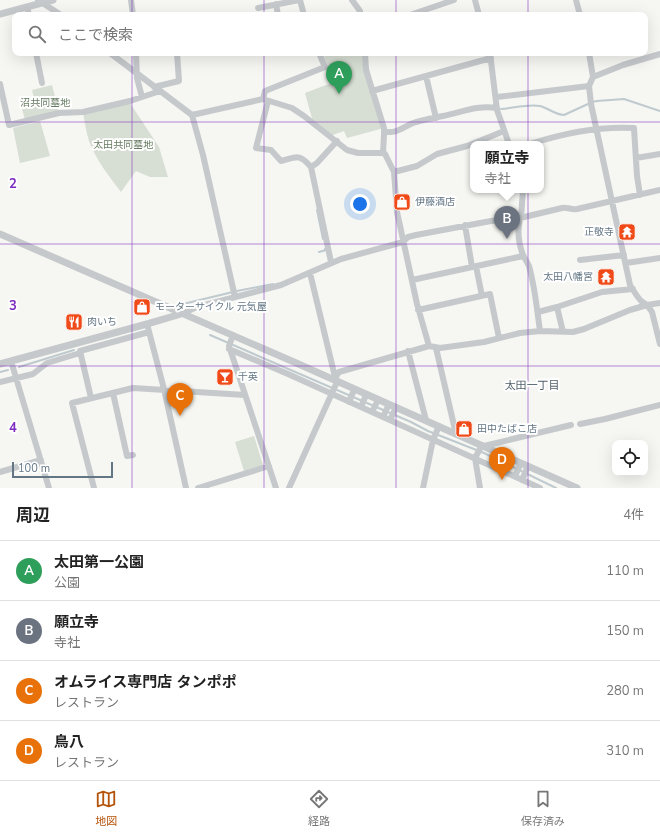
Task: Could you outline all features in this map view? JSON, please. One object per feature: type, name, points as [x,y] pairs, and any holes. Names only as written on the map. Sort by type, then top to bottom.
[{"type":"street","points":[[0,14],[53,0]]},
{"type":"street","points":[[131,0],[133,12]]},
{"type":"street","points":[[258,8],[285,1],[300,0],[303,12]]},
{"type":"street","points":[[352,0],[360,12]]},
{"type":"street","points":[[417,12],[438,3],[454,0]]},
{"type":"street","points":[[475,0],[478,12]]},
{"type":"street","points":[[576,0],[579,12]]},
{"type":"street","points":[[41,2],[56,12]]},
{"type":"street","points":[[276,4],[277,12]]},
{"type":"street","points":[[27,7],[28,12]]},
{"type":"street","points":[[593,77],[623,65],[660,54]]},
{"type":"street","points":[[37,56],[42,83]]},
{"type":"street","points":[[114,56],[192,115],[203,155],[234,293]]},
{"type":"street","points":[[136,56],[137,74],[142,97]]},
{"type":"street","points":[[0,84],[9,125],[59,113],[83,112],[142,97],[157,89],[179,81],[177,56]]},
{"type":"street","points":[[320,56],[325,67],[265,92],[265,100],[256,148],[271,150],[281,161],[299,157],[304,158],[311,167],[331,262]]},
{"type":"street","points":[[365,56],[366,70],[384,131],[382,153]]},
{"type":"street","points":[[372,91],[426,76],[487,56]]},
{"type":"street","points":[[490,56],[497,108],[508,141]]},
{"type":"street","points":[[589,56],[593,77],[589,86],[595,129],[630,285],[641,301],[647,305],[652,312],[659,332],[660,344]]},
{"type":"street","points":[[426,76],[436,118]]},
{"type":"street","points":[[496,98],[589,86]]},
{"type":"street","points":[[192,115],[265,100],[292,108],[313,122],[347,150],[354,152],[382,153],[388,159],[394,172],[397,212],[403,242],[418,310],[429,346]]},
{"type":"street","points":[[384,131],[389,133],[395,132],[413,123],[474,108],[486,106],[497,108]]},
{"type":"street","points":[[540,141],[578,131],[616,127],[634,128],[640,195]]},
{"type":"street","points":[[479,141],[504,131]]},
{"type":"street","points":[[311,167],[317,163],[337,141]]},
{"type":"street","points":[[394,172],[417,166],[437,154],[470,145]]},
{"type":"street","points":[[636,158],[660,154]]},
{"type":"street","points":[[0,364],[181,314],[234,293],[281,284],[310,273],[331,262],[403,242],[408,237],[491,220],[521,218],[568,207],[571,209],[577,209],[660,190]]},
{"type":"street","points":[[523,193],[521,218],[518,231],[523,256],[528,265],[538,312],[540,331]]},
{"type":"street","points":[[465,225],[482,296]]},
{"type":"street","points":[[0,234],[181,314],[230,343],[288,374],[540,488]]},
{"type":"street","points":[[580,260],[624,255]]},
{"type":"street","points":[[412,280],[523,256]]},
{"type":"street","points":[[626,263],[660,258]]},
{"type":"street","points":[[310,273],[335,381]]},
{"type":"street","points":[[538,312],[602,292],[633,289]]},
{"type":"street","points":[[418,310],[490,294],[499,338]]},
{"type":"street","points":[[290,488],[332,394],[339,372],[429,346],[436,348],[484,342],[520,333],[540,331],[563,332],[584,329],[614,316],[647,305],[660,303]]},
{"type":"street","points":[[557,307],[563,332]]},
{"type":"street","points":[[147,324],[164,389],[186,488]]},
{"type":"street","points":[[0,382],[33,374],[47,363],[149,332]]},
{"type":"street","points":[[78,343],[91,398]]},
{"type":"street","points":[[230,343],[285,361],[335,381],[353,392],[391,408],[426,420],[438,429],[456,434],[520,466],[577,488]]},
{"type":"street","points":[[230,343],[245,394],[277,487]]},
{"type":"street","points":[[436,348],[456,434]]},
{"type":"street","points":[[408,351],[426,420]]},
{"type":"street","points":[[11,361],[49,488]]},
{"type":"street","points":[[281,370],[285,361]]},
{"type":"street","points":[[288,374],[292,364]]},
{"type":"street","points":[[94,488],[72,403],[133,388],[245,394]]},
{"type":"street","points":[[349,402],[353,392]]},
{"type":"street","points":[[113,393],[127,456],[133,455]]},
{"type":"street","points":[[361,407],[365,397]]},
{"type":"street","points":[[372,412],[377,402]]},
{"type":"street","points":[[580,424],[660,405]]},
{"type":"street","points":[[383,417],[391,408]]},
{"type":"street","points":[[390,420],[391,408]]},
{"type":"street","points":[[480,488],[475,458],[482,447],[571,426]]},
{"type":"street","points":[[423,488],[433,440],[438,429]]},
{"type":"street","points":[[501,470],[506,459]]},
{"type":"street","points":[[0,472],[41,460]]},
{"type":"street","points":[[198,488],[269,466]]},
{"type":"street","points":[[515,476],[520,466]]},
{"type":"street","points":[[522,480],[527,469]]},
{"type":"green space","points":[[324,56],[366,56],[384,128],[347,138],[344,131],[330,136],[313,122],[305,93],[334,82]]},
{"type":"green space","name":"沼共同墓地","points":[[52,85],[59,112],[25,120],[20,101],[34,98],[32,90]]},
{"type":"green space","name":"太田共同墓地","points":[[130,103],[159,147],[168,177],[150,177],[136,171],[121,192],[95,155],[88,138],[83,113]]},
{"type":"green space","points":[[40,121],[50,156],[20,163],[13,128]]},
{"type":"green space","points":[[254,436],[263,465],[244,471],[235,442]]},
{"type":"waterway","points":[[592,102],[624,99],[660,111]]},
{"type":"waterway","points":[[501,109],[540,106],[564,115],[588,104]]},
{"type":"waterway","points":[[317,210],[323,239]]},
{"type":"waterway","points":[[319,252],[326,250],[325,249]]},
{"type":"waterway","points":[[179,305],[273,284]]},
{"type":"waterway","points":[[210,335],[411,422],[428,431],[484,453],[556,488]]},
{"type":"waterway","points":[[19,367],[74,350]]},
{"type":"waterway","points":[[0,372],[8,370]]},
{"type":"place","name":"太田第一公園","points":[[339,94]]},
{"type":"place","name":"伊藤酒店","points":[[402,202]]},
{"type":"place","name":"正敬寺","points":[[627,232]]},
{"type":"place","name":"願立寺","points":[[507,239]]},
{"type":"place","name":"太田八幡宮","points":[[606,277]]},
{"type":"place","name":"モーターサイクル 元気屋","points":[[142,307]]},
{"type":"place","name":"肉いち","points":[[74,322]]},
{"type":"place","name":"千英","points":[[225,377]]},
{"type":"place","name":"オムライス専門店 タンポポ","points":[[180,416]]},
{"type":"place","name":"田中たばこ店","points":[[464,429]]},
{"type":"place","name":"鳥八","points":[[502,480]]},
{"type":"district","name":"太田一丁目","points":[[532,385]]}]
